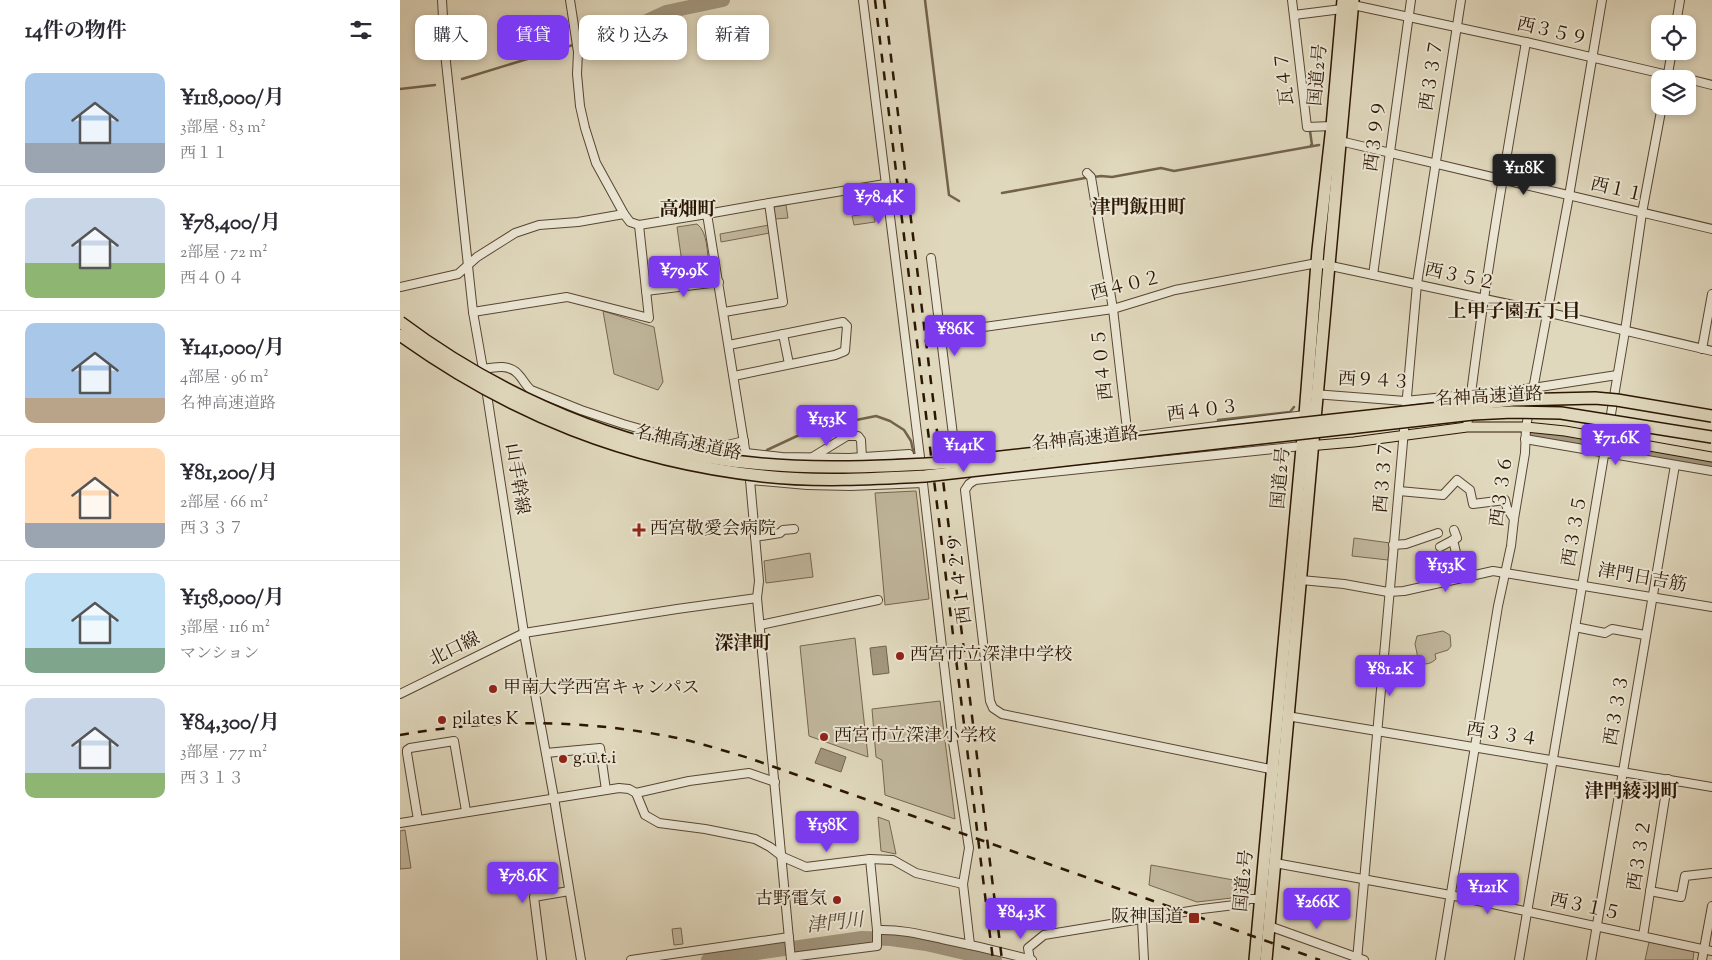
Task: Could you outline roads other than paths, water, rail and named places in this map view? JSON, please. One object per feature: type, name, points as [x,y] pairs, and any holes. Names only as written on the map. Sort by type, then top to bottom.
[{"type":"highway","name":"国道2号","points":[[1255,960],[1261,898],[1287,716],[1302,580],[1308,446],[1305,415],[1313,394],[1317,263],[1348,4]]},
{"type":"highway","name":"国道2号","points":[[1266,960],[1275,863],[1278,771],[1313,394],[1323,327],[1329,267],[1340,142],[1348,4]]},
{"type":"highway","name":"名神高速道路","points":[[400,322],[465,367],[537,404],[586,423],[631,438],[706,457],[790,466],[844,468],[956,462],[1473,404],[1528,400],[1602,399],[1712,416]]},
{"type":"highway","name":"名神高速道路","points":[[400,335],[484,390],[561,426],[669,461],[703,468],[763,476],[842,479],[925,476],[1473,414],[1512,412],[1579,415],[1712,437]]},
{"type":"main road","points":[[1308,446],[1467,427],[1526,427],[1565,431],[1606,446],[1712,456]]},
{"type":"street","name":"山手幹線","points":[[442,0],[445,53],[473,312],[524,633],[581,960]]},
{"type":"street","points":[[570,0],[578,52],[577,74],[580,106],[585,128],[596,163],[630,222],[639,226],[885,184]]},
{"type":"street","points":[[746,454],[811,458],[920,457],[863,0]]},
{"type":"street","name":"瓦４７","points":[[1292,0],[1306,127],[1332,126]]},
{"type":"street","name":"西３９９","points":[[1373,275],[1411,0]]},
{"type":"street","name":"西３３７","points":[[1359,959],[1363,878],[1417,284],[1434,164],[1461,0]]},
{"type":"street","name":"西３３６","points":[[1440,960],[1504,572],[1511,546],[1525,453],[1526,427],[1569,196],[1602,0]]},
{"type":"street","points":[[1678,15],[1680,0]]},
{"type":"street","name":"西３５９","points":[[1294,15],[1348,4],[1526,42],[1651,73]]},
{"type":"street","points":[[1467,427],[1470,395],[1502,180],[1526,42]]},
{"type":"street","name":"西３５９","points":[[1696,81],[1712,85]]},
{"type":"street","name":"西３３５","points":[[1519,960],[1625,331],[1642,213],[1660,115]]},
{"type":"street","name":"西１１","points":[[1340,142],[1712,229]]},
{"type":"street","name":"西４０５","points":[[1087,173],[1091,177],[1113,309],[1131,464]]},
{"type":"street","points":[[724,312],[782,302],[769,203]]},
{"type":"street","points":[[400,287],[458,274],[476,257],[516,233],[539,225],[578,222],[624,214]]},
{"type":"street","points":[[707,214],[750,480],[759,581],[757,598],[791,956],[877,946],[870,859]]},
{"type":"street","points":[[473,312],[567,297],[649,318],[639,226]]},
{"type":"street","points":[[931,258],[941,333]]},
{"type":"street","name":"西３５２","points":[[1317,263],[1546,312],[1712,351]]},
{"type":"street","name":"西４０２","points":[[941,333],[1113,309],[1175,290],[1317,263]]},
{"type":"street","points":[[646,291],[719,282]]},
{"type":"street","points":[[1702,349],[1712,294]]},
{"type":"street","points":[[729,345],[842,322],[847,326],[845,351],[835,355],[734,376]]},
{"type":"street","name":"西４０３","points":[[941,333],[956,459],[1305,415]]},
{"type":"street","points":[[782,334],[789,364]]},
{"type":"street","points":[[483,369],[501,367],[512,369],[531,390],[581,410],[669,437],[723,446],[744,441]]},
{"type":"street","name":"西９４３","points":[[1313,394],[1405,401],[1533,388],[1617,376]]},
{"type":"street","points":[[811,458],[847,436],[853,435],[858,436],[861,440],[862,458]]},
{"type":"street","points":[[1525,438],[1606,446],[1675,465],[1712,471]]},
{"type":"street","name":"西１４２９","points":[[1278,771],[1002,714],[995,710],[991,705],[965,490],[975,480],[1308,446]]},
{"type":"street","points":[[909,456],[913,483]]},
{"type":"street","name":"西３３３","points":[[1591,960],[1675,465]]},
{"type":"street","points":[[750,480],[807,485],[850,486],[923,483],[953,742],[969,848],[963,884],[970,944]]},
{"type":"street","points":[[1398,491],[1443,495],[1457,480],[1470,490],[1473,504],[1505,500],[1507,508],[1514,518]]},
{"type":"street","points":[[755,537],[794,529]]},
{"type":"street","points":[[1440,547],[1457,538],[1454,530]]},
{"type":"street","points":[[1393,545],[1406,544],[1433,532]]},
{"type":"street","points":[[1453,540],[1462,578]]},
{"type":"street","name":"津門日吉筋","points":[[1302,580],[1344,584],[1388,592],[1404,591],[1494,571],[1582,584],[1712,607]]},
{"type":"street","name":"北口線","points":[[400,694],[524,633],[757,598]]},
{"type":"street","points":[[760,626],[878,600]]},
{"type":"street","points":[[1575,627],[1605,633],[1612,629],[1645,635]]},
{"type":"street","name":"西３３４","points":[[1287,716],[1712,787]]},
{"type":"street","points":[[418,820],[407,753],[409,748],[417,746],[454,741],[466,812]]},
{"type":"street","points":[[546,752],[600,748],[606,790]]},
{"type":"street","points":[[400,823],[618,788],[628,789],[636,793],[689,781],[749,773],[775,782]]},
{"type":"street","name":"西３３２","points":[[1643,936],[1668,779]]},
{"type":"street","points":[[636,793],[645,815],[659,823],[705,829],[755,839],[770,847],[782,857],[806,867],[870,859],[893,860],[916,873],[963,884]]},
{"type":"street","name":"西３１５","points":[[1275,863],[1450,895],[1708,950]]},
{"type":"street","points":[[1650,892],[1681,897],[1685,876],[1712,873]]},
{"type":"street","points":[[542,960],[534,897],[569,891]]},
{"type":"street","points":[[1031,960],[1028,948],[1044,936],[1202,909],[1243,904],[1248,899],[1261,898]]},
{"type":"street","points":[[1702,960],[1708,950],[1712,906]]},
{"type":"street","points":[[1142,920],[1144,960]]},
{"type":"street","points":[[1269,926],[1359,959]]},
{"type":"street","points":[[877,930],[910,932],[979,946],[1031,960]]},
{"type":"street","points":[[631,960],[789,940]]},
{"type":"waterway","points":[[659,15],[723,0]]},
{"type":"waterway","points":[[925,0],[949,195],[959,201]]},
{"type":"waterway","points":[[462,79],[573,45]]},
{"type":"waterway","points":[[400,89],[435,85]]},
{"type":"waterway","points":[[1310,131],[1311,145]]},
{"type":"waterway","points":[[1094,177],[1112,177],[1161,168],[1174,171],[1319,145]]},
{"type":"waterway","points":[[1002,193],[1085,178]]},
{"type":"waterway","points":[[1218,420],[1290,412],[1294,407]]},
{"type":"waterway","points":[[767,450],[812,429],[876,416],[890,421],[904,430],[911,441],[914,455]]},
{"type":"waterway","points":[[1531,435],[1712,465]]},
{"type":"waterway","name":"津門川","points":[[708,960],[862,938],[891,939],[926,944],[995,960]]},
{"type":"railway","points":[[875,0],[993,960]]},
{"type":"railway","points":[[884,0],[1002,960]]},
{"type":"railway","points":[[400,735],[468,726],[536,723],[604,727],[691,741],[749,758],[1320,960]]},
{"type":"place","name":"西宮敬愛会病院","points":[[639,530]]},
{"type":"place","name":"西宮市立深津中学校","points":[[900,656]]},
{"type":"place","name":"甲南大学西宮キャンパス","points":[[493,689]]},
{"type":"place","name":"pilates K","points":[[442,720]]},
{"type":"place","name":"西宮市立深津小学校","points":[[824,737]]},
{"type":"place","name":"g.u.t.i","points":[[563,759]]},
{"type":"place","name":"古野電気","points":[[837,900]]},
{"type":"place","name":"阪神国道","points":[[1194,918]]},
{"type":"district","name":"津門飯田町","points":[[1139,208]]},
{"type":"district","name":"高畑町","points":[[688,210]]},
{"type":"district","name":"上甲子園五丁目","points":[[1514,312]]},
{"type":"district","name":"深津町","points":[[743,644]]},
{"type":"district","name":"津門綾羽町","points":[[1632,792]]}]
